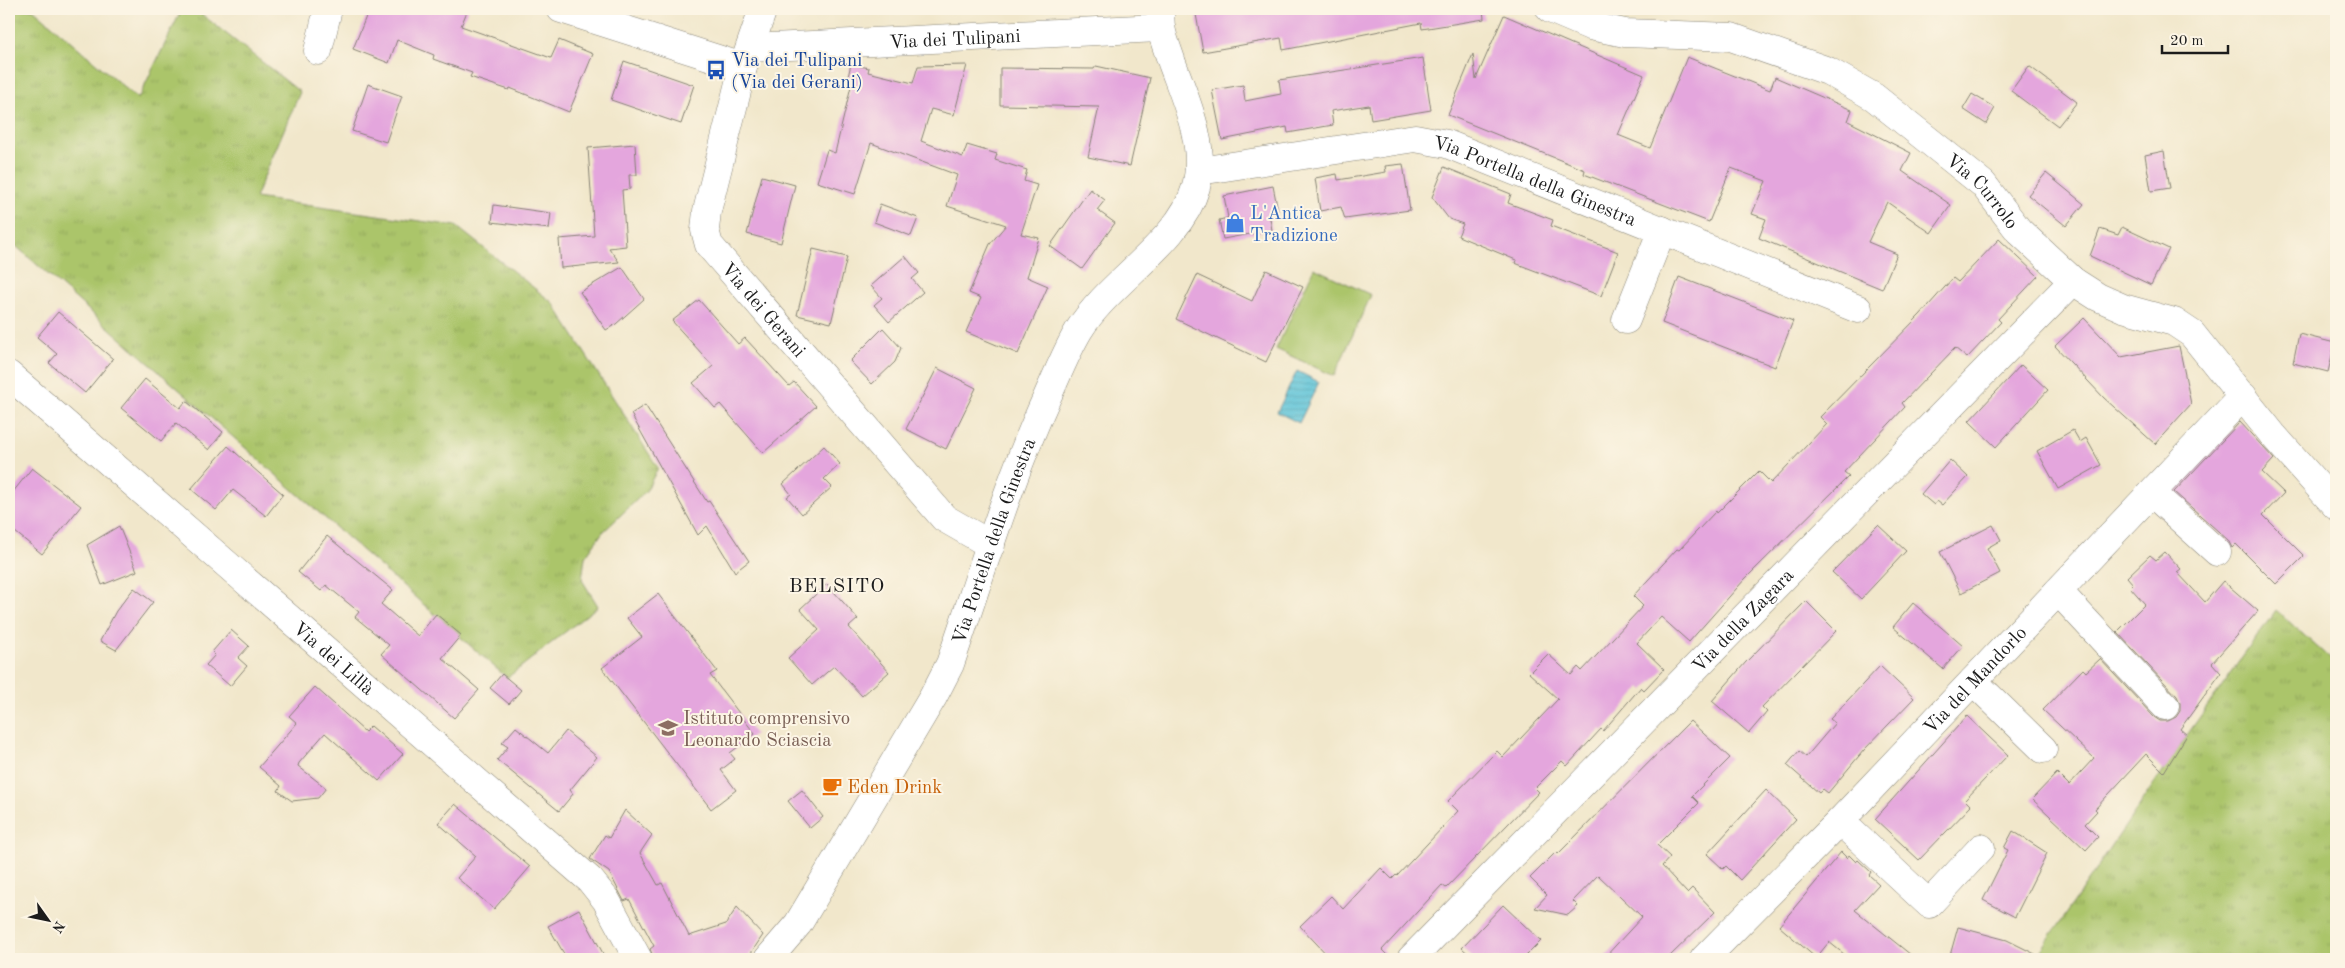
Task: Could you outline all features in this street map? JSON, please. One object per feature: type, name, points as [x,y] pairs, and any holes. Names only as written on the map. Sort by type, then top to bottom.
[{"type":"street","points":[[318,51],[328,9]]},
{"type":"street","name":"Via dei Tulipani","points":[[561,9],[747,57],[1160,18]]},
{"type":"street","name":"Via dei Gerani","points":[[763,9],[747,57],[707,211],[704,230],[709,246],[944,518],[991,545]]},
{"type":"street","name":"Via Currolo","points":[[1550,9],[1574,20],[1605,19],[1625,33],[1731,37],[1828,71],[1874,97],[1983,184],[2019,231],[2073,281],[2098,297],[2122,308],[2174,322],[2192,334],[2282,445],[2336,506]]},
{"type":"street","name":"Via Portella della Ginestra","points":[[798,924],[933,697],[950,664],[1026,444],[1079,330],[1095,307],[1165,237],[1182,215],[1195,189],[1199,171],[1199,158],[1188,105],[1160,18]]},
{"type":"street","name":"Via Portella della Ginestra","points":[[1199,171],[1415,138],[1446,144],[1858,308]]},
{"type":"street","points":[[1626,320],[1662,230]]},
{"type":"street","name":"Via della Zagara","points":[[1411,959],[2073,281]]},
{"type":"street","name":"Via dei Lillà","points":[[9,375],[590,880],[606,900],[638,959]]},
{"type":"street","name":"Via del Mandorlo","points":[[1704,959],[1840,821],[2243,396]]},
{"type":"street","points":[[2152,492],[2217,552]]},
{"type":"street","points":[[2058,591],[2166,706]]},
{"type":"street","points":[[1973,681],[2043,749]]},
{"type":"street","points":[[1840,821],[1929,904],[1981,848]]},
{"type":"street","points":[[768,959],[798,924]]},
{"type":"street","points":[[787,959],[798,924]]},
{"type":"green space","points":[[9,9],[33,9],[138,99],[182,9],[195,9],[300,92],[255,198],[456,226],[553,303],[658,468],[646,491],[602,533],[585,557],[582,580],[598,606],[507,678],[9,240]]},
{"type":"green space","points":[[1314,268],[1371,295],[1334,376],[1276,349]]},
{"type":"green space","points":[[2276,610],[2336,664],[2336,959],[2035,959],[2187,735]]},
{"type":"water","points":[[1297,371],[1319,382],[1299,423],[1277,412]]},
{"type":"building","points":[[369,9],[468,9],[461,26],[551,58],[559,40],[593,54],[569,112],[510,88],[509,90],[470,77],[472,73],[433,59],[434,55],[397,40],[389,63],[353,49]]},
{"type":"building","points":[[1195,9],[1230,9],[1231,14],[1260,9],[1483,9],[1484,19],[1422,29],[1421,23],[1283,50],[1281,38],[1203,52]]},
{"type":"building","points":[[1504,15],[1644,75],[1618,135],[1650,148],[1687,57],[1770,90],[1775,77],[1852,110],[1848,121],[1911,153],[1902,171],[1951,205],[1931,233],[1887,202],[1868,242],[1897,254],[1882,289],[1759,238],[1766,219],[1752,214],[1766,181],[1731,168],[1709,222],[1584,174],[1585,170],[1448,115],[1473,54],[1476,79]]},
{"type":"building","points":[[1423,58],[1431,110],[1371,120],[1369,105],[1331,111],[1333,125],[1288,133],[1287,127],[1222,140],[1212,90],[1243,85],[1245,101],[1281,94],[1279,80]]},
{"type":"building","points":[[624,61],[694,85],[681,124],[611,100]]},
{"type":"building","points":[[851,64],[869,68],[868,72],[913,83],[918,66],[967,65],[954,115],[931,109],[921,141],[963,157],[967,145],[997,154],[995,160],[1027,170],[1024,181],[1037,185],[1021,234],[1039,238],[1027,277],[1048,286],[1018,354],[966,332],[981,298],[969,293],[990,244],[1006,225],[947,206],[957,175],[871,143],[855,194],[817,182],[827,150],[835,153],[851,86],[846,85]]},
{"type":"building","points":[[1096,66],[1150,78],[1130,166],[1088,157],[1099,107],[1000,105],[1000,68],[1094,69]]},
{"type":"building","points":[[2029,66],[2077,102],[2058,126],[2011,91]]},
{"type":"building","points":[[368,84],[402,96],[386,142],[352,131]]},
{"type":"building","points":[[1972,94],[1995,108],[1986,124],[1963,109]]},
{"type":"building","points":[[635,144],[637,175],[629,175],[630,189],[622,190],[626,246],[609,248],[619,262],[561,268],[559,239],[594,236],[588,148]]},
{"type":"building","points":[[2164,151],[2170,188],[2151,191],[2145,155]]},
{"type":"building","points":[[1403,164],[1410,210],[1345,219],[1341,207],[1320,211],[1315,178],[1337,174],[1338,180],[1386,172],[1385,166]]},
{"type":"building","points":[[1444,167],[1511,194],[1508,203],[1553,220],[1551,226],[1618,252],[1601,296],[1515,263],[1516,260],[1458,236],[1463,224],[1449,219],[1432,197]]},
{"type":"building","points":[[2046,173],[2084,204],[2066,226],[2028,195]]},
{"type":"building","points":[[762,176],[795,185],[781,243],[747,234]]},
{"type":"building","points":[[1273,186],[1278,211],[1269,213],[1272,230],[1223,239],[1219,220],[1228,218],[1224,196]]},
{"type":"building","points":[[1090,189],[1105,200],[1097,210],[1115,223],[1082,269],[1050,246]]},
{"type":"building","points":[[880,204],[918,218],[911,236],[874,222]]},
{"type":"building","points":[[494,205],[551,213],[549,229],[492,222]]},
{"type":"building","points":[[2122,227],[2169,249],[2151,285],[2090,256],[2100,229],[2118,235]]},
{"type":"building","points":[[1999,239],[2038,276],[1998,319],[2001,322],[1967,358],[1955,348],[1902,403],[1905,407],[1844,472],[1849,476],[1745,579],[1689,642],[1661,617],[1637,643],[1664,669],[1644,690],[1641,687],[1603,731],[1601,729],[1567,766],[1562,761],[1535,788],[1539,792],[1446,888],[1442,885],[1382,950],[1391,959],[1331,959],[1300,926],[1331,896],[1343,909],[1381,868],[1392,879],[1397,876],[1458,811],[1448,801],[1497,751],[1503,757],[1558,699],[1529,673],[1548,654],[1571,675],[1578,667],[1582,671],[1643,606],[1633,596],[1677,549],[1679,550],[1716,511],[1717,513],[1759,471],[1771,483],[1827,424],[1820,417],[1920,315],[1953,278],[1958,282]]},
{"type":"building","points":[[813,249],[847,257],[831,323],[797,315]]},
{"type":"building","points":[[905,256],[919,273],[912,279],[923,292],[889,322],[874,305],[882,298],[871,286]]},
{"type":"building","points":[[622,267],[644,299],[616,324],[606,330],[580,292]]},
{"type":"building","points":[[1266,270],[1303,287],[1266,362],[1176,319],[1197,275],[1252,301]]},
{"type":"building","points":[[1679,277],[1793,321],[1775,367],[1662,323]]},
{"type":"building","points":[[699,300],[738,344],[745,338],[789,386],[794,382],[816,406],[763,453],[720,404],[715,408],[693,383],[713,366],[672,321]]},
{"type":"building","points":[[58,312],[113,359],[85,393],[49,363],[57,354],[37,337]]},
{"type":"building","points":[[2084,318],[2121,357],[2179,346],[2191,404],[2155,444],[2104,398],[2055,346]]},
{"type":"building","points":[[883,328],[901,348],[895,362],[872,384],[850,361]]},
{"type":"building","points":[[2299,334],[2335,343],[2328,372],[2293,363]]},
{"type":"building","points":[[2021,365],[2048,390],[1996,447],[1969,421]]},
{"type":"building","points":[[937,368],[976,388],[946,449],[906,429]]},
{"type":"building","points":[[145,379],[180,408],[186,401],[223,432],[209,450],[176,423],[161,441],[121,408]]},
{"type":"building","points":[[645,405],[707,502],[709,501],[749,561],[735,572],[707,526],[698,535],[631,414]]},
{"type":"building","points":[[2240,422],[2274,459],[2262,472],[2284,493],[2263,515],[2304,556],[2276,584],[2236,544],[2232,548],[2228,540],[2174,492]]},
{"type":"building","points":[[2073,430],[2080,442],[2086,438],[2101,465],[2058,489],[2037,451]]},
{"type":"building","points":[[228,446],[283,494],[266,516],[233,490],[216,510],[191,489]]},
{"type":"building","points":[[824,446],[840,464],[824,479],[832,487],[802,514],[787,497],[791,494],[783,484]]},
{"type":"building","points":[[1950,460],[1968,477],[1942,505],[1937,501],[1934,505],[1921,494]]},
{"type":"building","points":[[32,468],[81,506],[42,554],[9,527],[9,497]]},
{"type":"building","points":[[1878,525],[1906,551],[1861,599],[1832,572]]},
{"type":"building","points":[[1993,525],[2001,540],[1987,548],[2000,573],[1961,593],[1940,552]]},
{"type":"building","points":[[119,526],[137,571],[102,585],[87,545]]},
{"type":"building","points":[[327,536],[393,590],[381,604],[418,636],[436,614],[461,635],[442,658],[479,690],[454,718],[381,654],[389,645],[355,617],[359,612],[326,585],[321,591],[298,572]]},
{"type":"building","points":[[2165,552],[2181,569],[2177,572],[2205,602],[2223,581],[2258,611],[2212,663],[2221,673],[2180,729],[2187,735],[2164,772],[2146,754],[2095,809],[2097,811],[2085,824],[2098,837],[2086,850],[2032,799],[2057,773],[2069,785],[2094,758],[2043,710],[2083,669],[2086,672],[2100,659],[2154,717],[2160,721],[2168,721],[2176,717],[2180,711],[2180,703],[2177,696],[2117,632],[2145,604],[2130,587],[2133,584],[2127,577],[2150,555],[2156,560]]},
{"type":"building","points":[[827,584],[858,619],[849,627],[889,672],[862,696],[834,666],[812,685],[788,658],[819,630],[800,609]]},
{"type":"building","points":[[134,588],[153,602],[116,650],[100,641],[116,611]]},
{"type":"building","points":[[658,594],[717,671],[710,675],[755,734],[730,753],[735,759],[721,770],[736,790],[711,809],[602,668],[642,637],[627,618]]},
{"type":"building","points":[[1806,601],[1836,631],[1762,707],[1767,712],[1749,733],[1712,701],[1746,662]]},
{"type":"building","points":[[1913,603],[1963,646],[1943,669],[1893,627]]},
{"type":"building","points":[[231,630],[249,646],[238,658],[247,666],[230,686],[206,665],[215,655],[212,652]]},
{"type":"building","points":[[1880,666],[1914,698],[1864,750],[1828,793],[1823,789],[1819,793],[1787,765],[1799,751],[1806,757],[1835,723],[1830,719]]},
{"type":"building","points":[[502,674],[521,690],[509,704],[490,688]]},
{"type":"building","points":[[315,687],[365,732],[371,726],[403,754],[379,781],[325,733],[298,766],[326,788],[318,798],[292,801],[278,791],[281,786],[259,767],[297,723],[289,716]]},
{"type":"building","points":[[1967,716],[2008,755],[1965,800],[1971,806],[1919,860],[1875,819]]},
{"type":"building","points":[[1690,721],[1730,758],[1692,796],[1699,803],[1657,845],[1670,857],[1662,866],[1687,893],[1692,888],[1715,912],[1667,959],[1603,959],[1642,917],[1598,875],[1573,901],[1578,906],[1568,915],[1535,908],[1547,895],[1530,878],[1556,852],[1558,854]]},
{"type":"building","points":[[516,727],[548,753],[566,731],[597,757],[570,790],[573,794],[559,811],[497,760],[508,747],[502,743]]},
{"type":"building","points":[[802,790],[823,817],[810,828],[788,801]]},
{"type":"building","points":[[1766,790],[1796,819],[1740,880],[1726,866],[1723,869],[1707,854]]},
{"type":"building","points":[[455,804],[530,867],[494,909],[457,878],[476,856],[438,823]]},
{"type":"building","points":[[625,810],[652,835],[640,853],[658,885],[662,883],[689,936],[726,924],[737,907],[763,935],[747,959],[654,959],[650,949],[654,946],[629,899],[624,901],[609,872],[590,859],[605,835],[609,838]]},
{"type":"building","points":[[2013,831],[2047,853],[2015,917],[1983,900],[2008,850],[2004,848]]},
{"type":"building","points":[[1841,852],[1847,858],[1849,855],[1856,862],[1858,860],[1871,872],[1869,875],[1879,884],[1855,910],[1916,959],[1850,959],[1829,942],[1816,958],[1779,926]]},
{"type":"building","points":[[1503,905],[1541,941],[1523,959],[1474,959],[1462,948]]},
{"type":"building","points":[[579,909],[606,959],[567,959],[548,926]]},
{"type":"building","points":[[1958,927],[2007,940],[2045,959],[1949,959]]},
{"type":"place","name":"Via dei Tulipani (Via dei Gerani)","points":[[716,70]]},
{"type":"place","name":"L'Antica Tradizione","points":[[1235,223]]},
{"type":"place","name":"Istituto comprensivo Leonardo Sciascia","points":[[668,728]]},
{"type":"place","name":"Eden Drink","points":[[832,786]]},
{"type":"district","name":"BELSITO","points":[[837,585]]}]
